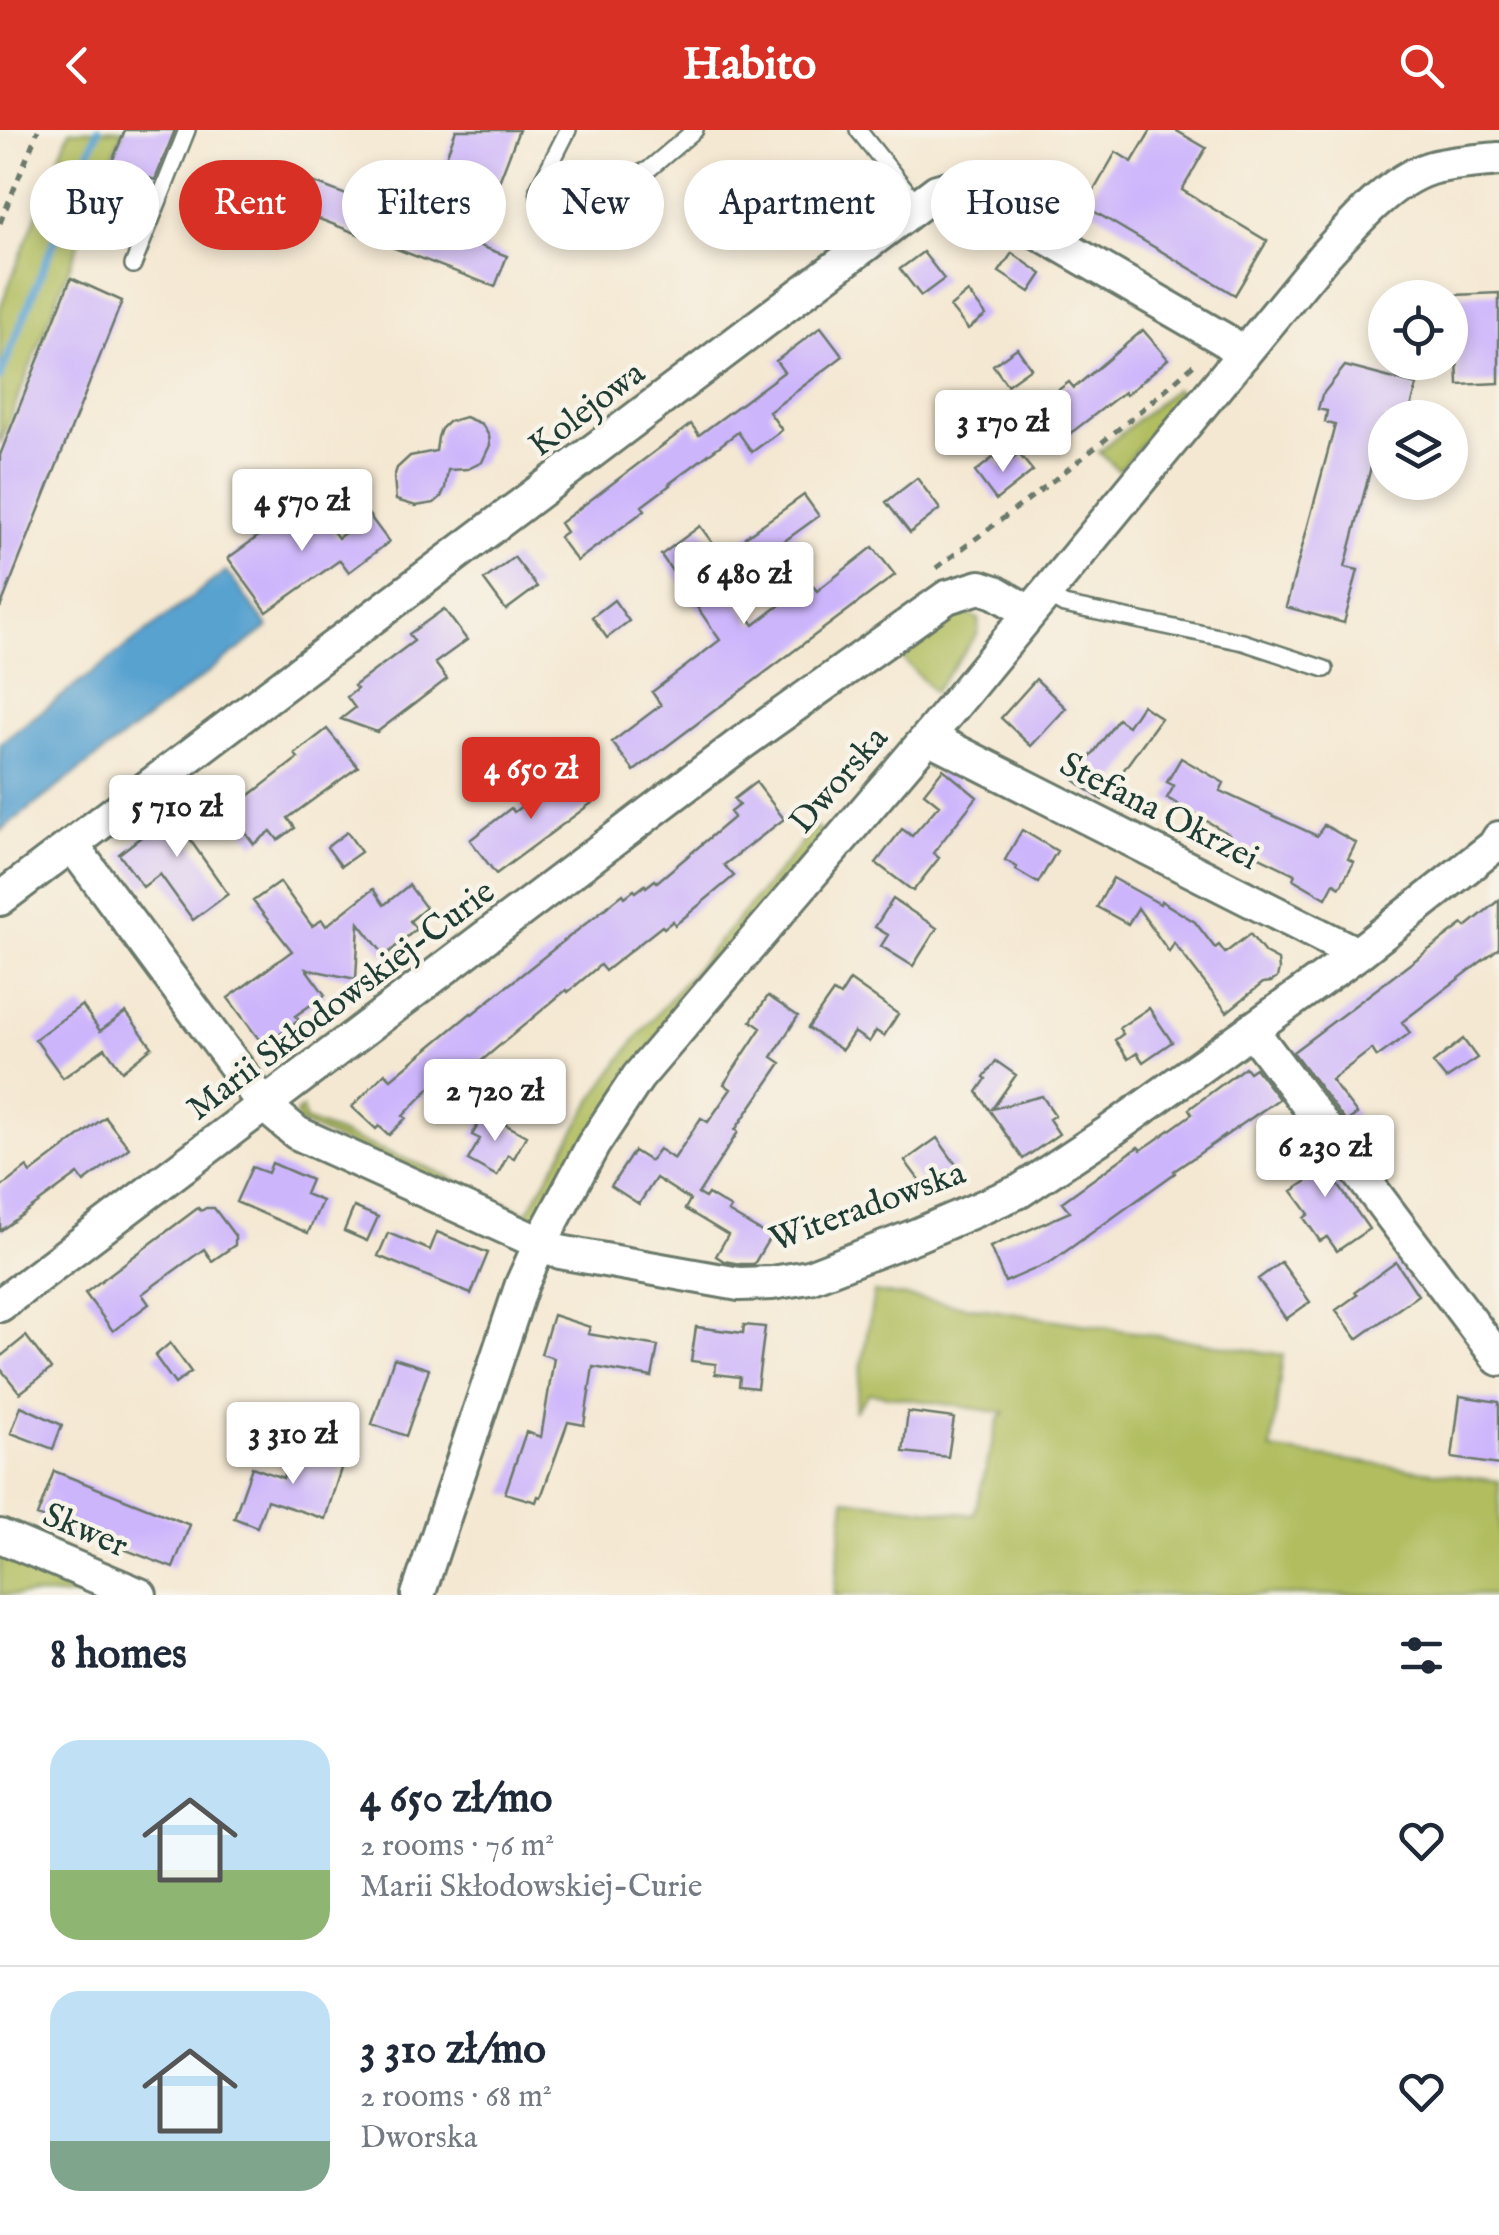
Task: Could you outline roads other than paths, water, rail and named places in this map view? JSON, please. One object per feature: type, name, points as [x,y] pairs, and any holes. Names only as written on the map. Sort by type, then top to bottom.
[{"type":"street","name":"Dworska","points":[[418,1595],[522,1284],[593,1145],[638,1076],[928,736],[1324,256],[1374,203],[1427,169],[1499,159]]},
{"type":"street","name":"Kolejowa","points":[[0,899],[937,190],[954,186],[1223,339],[1243,355]]},
{"type":"street","name":"Marii Skłodowskiej-Curie","points":[[0,1306],[739,745],[947,597],[980,586],[1036,603]]},
{"type":"street","name":"Stefana Okrzei","points":[[928,736],[1356,954]]},
{"type":"street","name":"Witeradowska","points":[[72,845],[266,1106],[297,1133],[560,1252],[739,1284],[808,1276],[916,1236],[1020,1191],[1109,1132],[1356,954],[1494,846],[1499,838]]},
{"type":"street","points":[[1252,1030],[1499,1359]]},
{"type":"street","name":"Skwer","points":[[0,1536],[140,1595]]},
{"type":"lane","points":[[132,265],[187,130]]},
{"type":"lane","points":[[568,130],[538,189],[542,214],[648,170],[695,130]]},
{"type":"lane","points":[[858,130],[918,205]]},
{"type":"lane","points":[[1036,603],[1064,605],[1243,642],[1325,670]]},
{"type":"water","points":[[226,571],[268,627],[0,831],[0,743]]},
{"type":"waterway","points":[[0,377],[98,130]]}]
